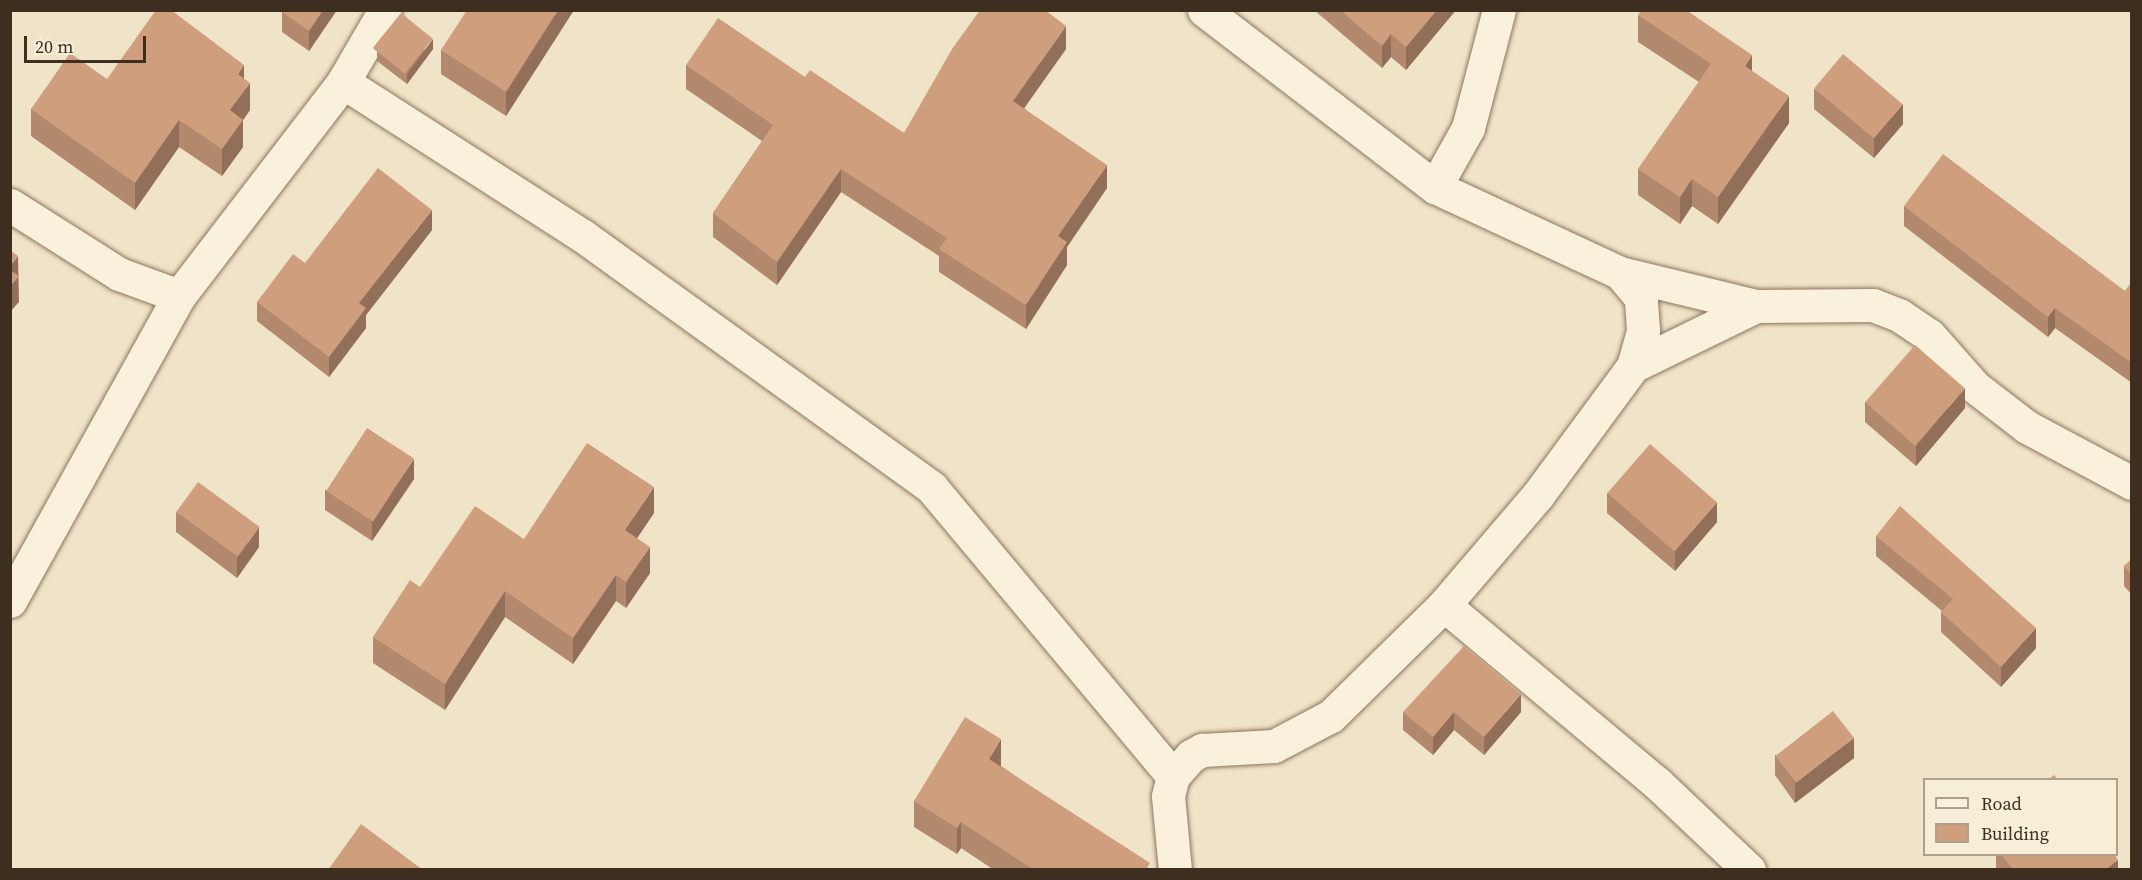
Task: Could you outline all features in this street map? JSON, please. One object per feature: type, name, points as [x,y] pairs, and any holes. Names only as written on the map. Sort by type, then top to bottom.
[{"type":"street","points":[[10,601],[179,296],[343,82],[385,10]]},
{"type":"street","points":[[1204,10],[1435,187],[1620,273],[1756,306],[1873,305],[1899,315],[2027,427],[2132,483]]},
{"type":"street","points":[[1435,187],[1468,128],[1499,10]]},
{"type":"street","points":[[343,82],[583,236],[932,488],[1173,776]]},
{"type":"street","points":[[10,205],[119,274],[179,296]]},
{"type":"street","points":[[1175,870],[1168,796],[1173,776],[1202,750],[1274,746],[1302,734],[1331,716],[1444,605],[1538,495],[1633,366],[1643,330],[1641,298],[1620,273]]},
{"type":"street","points":[[1633,366],[1756,306]]},
{"type":"street","points":[[1444,605],[1656,783],[1749,870]]},
{"type":"building","points":[[156,10],[171,10],[244,65],[238,74],[250,83],[230,110],[243,120],[222,149],[179,120],[135,183],[31,109],[70,53],[107,79]]},
{"type":"building","points":[[283,10],[323,10],[309,31],[282,12]]},
{"type":"building","points":[[467,10],[558,10],[506,92],[441,50]]},
{"type":"building","points":[[980,10],[1045,10],[1066,26],[1013,101],[1107,165],[1058,236],[1067,242],[1026,305],[939,249],[947,238],[841,169],[777,262],[713,213],[773,125],[686,65],[718,18],[805,77],[810,70],[904,133],[952,49]]},
{"type":"building","points":[[1340,10],[1437,10],[1406,47],[1391,34],[1382,46]]},
{"type":"building","points":[[1641,10],[1686,10],[1752,55],[1745,66],[1789,96],[1718,197],[1692,179],[1680,197],[1638,169],[1711,64],[1638,15]]},
{"type":"building","points":[[401,13],[433,39],[405,74],[373,48]]},
{"type":"building","points":[[1843,54],[1903,104],[1874,139],[1814,88]]},
{"type":"building","points":[[1943,154],[2125,291],[2132,282],[2132,363],[2055,308],[2048,317],[1904,206]]},
{"type":"building","points":[[378,168],[432,210],[359,303],[366,308],[329,357],[257,302],[293,254],[305,263]]},
{"type":"building","points":[[10,250],[18,256],[10,266]]},
{"type":"building","points":[[10,270],[19,276],[10,287]]},
{"type":"building","points":[[1915,345],[1965,388],[1915,446],[1865,402]]},
{"type":"building","points":[[367,428],[414,458],[373,521],[326,491]]},
{"type":"building","points":[[587,443],[654,487],[625,530],[650,547],[626,582],[616,575],[573,638],[505,591],[445,684],[373,637],[410,580],[420,587],[475,506],[524,539]]},
{"type":"building","points":[[1650,444],[1717,502],[1675,551],[1607,493]]},
{"type":"building","points":[[198,482],[259,527],[238,557],[176,512]]},
{"type":"building","points":[[1900,506],[2036,628],[2001,667],[1941,612],[1953,599],[1876,536]]},
{"type":"building","points":[[2132,559],[2132,575],[2124,566]]},
{"type":"building","points":[[1464,646],[1521,694],[1484,737],[1454,712],[1433,737],[1403,712]]},
{"type":"building","points":[[1833,711],[1854,738],[1796,783],[1775,756]]},
{"type":"building","points":[[965,717],[1001,739],[989,759],[1150,863],[1146,870],[1034,870],[961,822],[957,828],[914,801]]},
{"type":"building","points":[[361,824],[423,870],[328,870]]},
{"type":"building","points":[[2003,856],[2116,856],[2118,860],[2105,870],[2084,870],[2083,868],[2080,870],[2013,870]]}]
